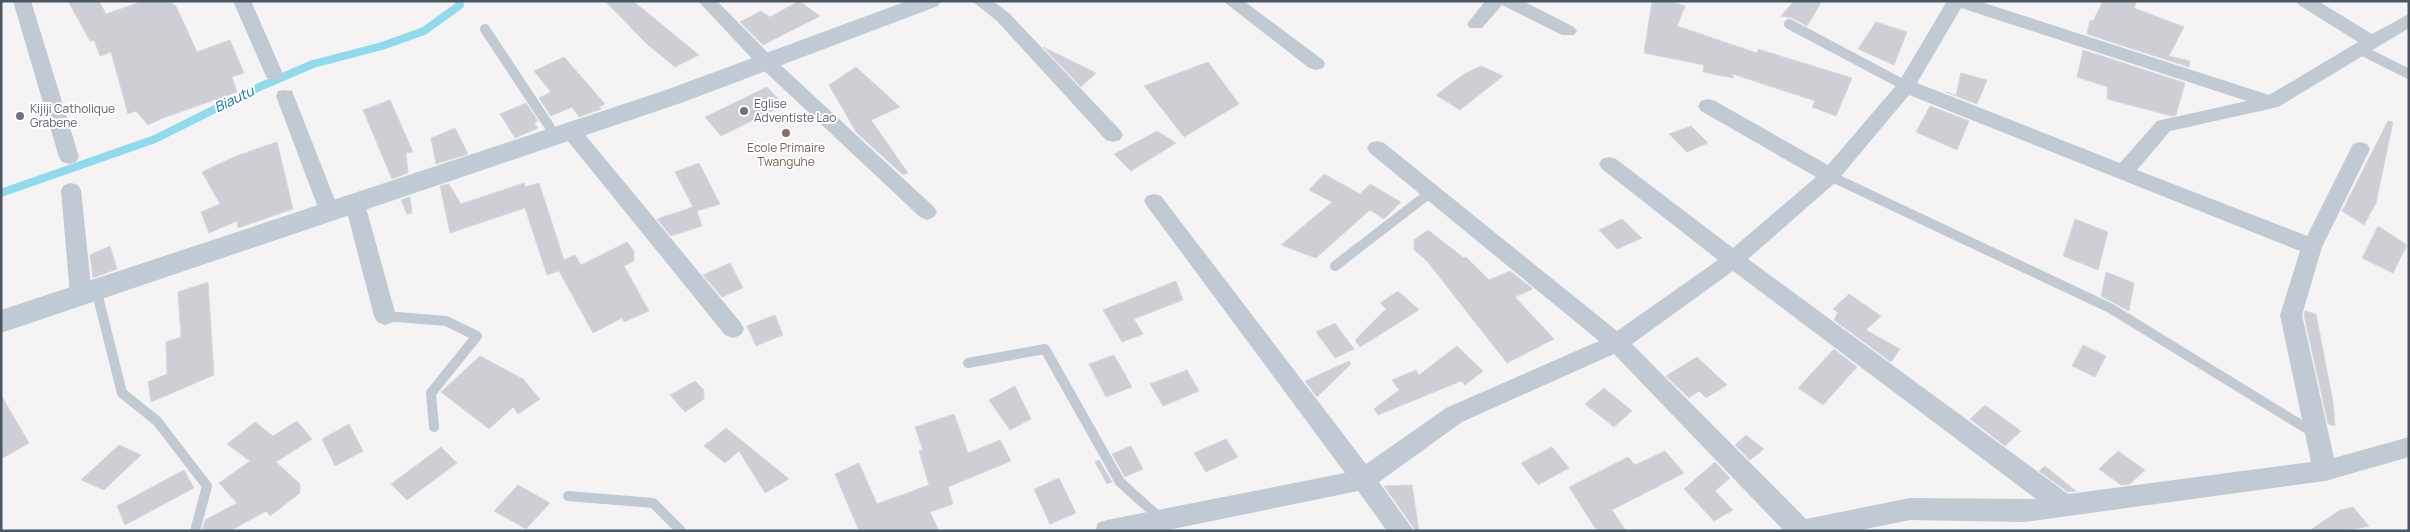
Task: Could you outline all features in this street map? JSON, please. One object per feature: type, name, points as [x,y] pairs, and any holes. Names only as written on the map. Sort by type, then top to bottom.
[{"type":"street","points":[[22,1],[69,157]]},
{"type":"street","points":[[242,1],[274,74]]},
{"type":"street","points":[[707,1],[765,61],[927,212]]},
{"type":"street","points":[[1,322],[672,97],[930,1]]},
{"type":"street","points":[[980,1],[1003,17],[1113,135]]},
{"type":"street","points":[[1232,1],[1316,64]]},
{"type":"street","points":[[1476,24],[1496,1]]},
{"type":"street","points":[[1508,1],[1568,31]]},
{"type":"street","points":[[1107,531],[1162,520],[1189,523],[1363,480],[1454,415],[1617,343],[1733,260],[1830,176],[1906,86],[1957,1],[2271,102]]},
{"type":"street","points":[[2305,1],[2365,46]]},
{"type":"street","points":[[2124,172],[2164,126],[2271,102],[2409,20]]},
{"type":"street","points":[[1906,86],[2312,247]]},
{"type":"street","points":[[285,96],[330,213]]},
{"type":"street","points":[[1708,106],[1830,176]]},
{"type":"street","points":[[563,132],[733,329]]},
{"type":"street","points":[[1376,148],[1617,343],[1801,531],[1910,509],[2024,511],[2325,472],[2409,447]]},
{"type":"street","points":[[2325,472],[2291,315],[2312,247],[2360,149]]},
{"type":"street","points":[[1608,164],[1733,260],[2064,506]]},
{"type":"street","points":[[71,190],[88,292]]},
{"type":"street","points":[[1154,201],[1402,531]]},
{"type":"street","points":[[355,204],[385,316]]},
{"type":"lane","points":[[1790,24],[1906,86]]},
{"type":"lane","points":[[485,29],[563,132]]},
{"type":"lane","points":[[2365,46],[2409,74]]},
{"type":"lane","points":[[1830,176],[2110,308],[2317,435]]},
{"type":"lane","points":[[1335,266],[1431,192]]},
{"type":"lane","points":[[88,292],[122,393],[157,420],[207,486],[195,531]]},
{"type":"lane","points":[[385,316],[446,321],[477,336],[431,393],[434,427]]},
{"type":"lane","points":[[968,363],[1045,349],[1120,482],[1162,520]]},
{"type":"lane","points":[[568,496],[652,502],[681,531]]},
{"type":"building","points":[[68,1],[99,1],[106,14],[143,1],[168,1],[176,6],[197,52],[230,40],[244,73],[232,77],[237,92],[148,125],[136,111],[128,114],[111,52],[100,56],[94,40],[90,41]]},
{"type":"building","points":[[605,1],[633,1],[699,55],[675,67],[647,44]]},
{"type":"building","points":[[799,1],[820,16],[763,45],[740,22],[761,11],[770,17]]},
{"type":"building","points":[[1652,1],[1669,1],[1685,6],[1677,26],[1757,53],[1758,49],[1852,78],[1836,116],[1812,107],[1815,101],[1733,74],[1733,78],[1703,72],[1704,65],[1644,53]]},
{"type":"building","points":[[1794,1],[1822,1],[1807,26],[1792,18],[1781,16]]},
{"type":"building","points":[[2103,1],[2137,1],[2134,8],[2184,27],[2169,56],[2190,61],[2189,67],[2087,34],[2090,20],[2093,21]]},
{"type":"building","points":[[1876,22],[1907,32],[1894,65],[1858,49]]},
{"type":"building","points":[[1043,47],[1096,73],[1081,87]]},
{"type":"building","points":[[2083,50],[2185,83],[2176,115],[2172,116],[2107,99],[2108,87],[2077,77]]},
{"type":"building","points":[[564,57],[605,104],[599,107],[601,109],[579,117],[572,107],[551,116],[539,98],[551,92],[534,71]]},
{"type":"building","points":[[1208,62],[1239,104],[1184,137],[1144,86]]},
{"type":"building","points":[[1481,66],[1503,76],[1460,110],[1436,95],[1464,74]]},
{"type":"building","points":[[856,67],[900,107],[871,120],[908,173],[903,175],[856,132],[829,85]]},
{"type":"building","points":[[1961,73],[1987,80],[1977,104],[1946,92],[1956,95]]},
{"type":"building","name":"Eglise Adventiste Lao","points":[[767,87],[784,105],[721,136],[705,117]]},
{"type":"building","points":[[390,100],[413,152],[406,153],[408,173],[392,179],[363,110]]},
{"type":"building","points":[[526,103],[538,121],[534,123],[538,128],[515,138],[500,114]]},
{"type":"building","points":[[1930,106],[1969,121],[1957,150],[1916,132]]},
{"type":"building","points":[[2388,121],[2393,122],[2376,203],[2364,225],[2342,211]]},
{"type":"building","points":[[1691,126],[1708,143],[1687,152],[1669,134]]},
{"type":"building","points":[[455,128],[468,154],[436,164],[431,138]]},
{"type":"building","points":[[1157,131],[1176,143],[1131,171],[1114,154]]},
{"type":"building","points":[[277,142],[293,209],[238,228],[237,221],[209,233],[201,212],[220,204],[202,172],[236,156]]},
{"type":"building","points":[[699,163],[720,204],[697,211],[702,226],[671,236],[657,219],[693,207],[675,172]]},
{"type":"building","points":[[1324,174],[1360,194],[1370,184],[1401,202],[1384,219],[1370,210],[1316,258],[1281,245],[1332,202],[1309,190]]},
{"type":"building","points":[[524,183],[525,187],[539,183],[564,260],[575,255],[581,265],[627,242],[634,251],[634,261],[624,266],[649,311],[624,322],[622,318],[593,333],[559,271],[547,275],[525,208],[450,233],[440,186],[449,184],[461,204]]},
{"type":"building","points":[[410,197],[412,213],[407,214],[401,200]]},
{"type":"building","points":[[1622,219],[1642,238],[1617,249],[1599,230]]},
{"type":"building","points":[[2075,219],[2108,232],[2098,270],[2063,256]]},
{"type":"building","points":[[2378,226],[2407,245],[2393,273],[2362,258]]},
{"type":"building","points":[[1428,230],[1464,258],[1466,257],[1489,280],[1510,271],[1533,289],[1515,297],[1554,339],[1507,363],[1427,261],[1414,250],[1414,240]]},
{"type":"building","points":[[110,246],[117,269],[93,278],[90,255]]},
{"type":"building","points":[[730,263],[743,288],[722,297],[703,275]]},
{"type":"building","points":[[2106,272],[2134,283],[2129,311],[2101,296]]},
{"type":"building","points":[[1176,281],[1183,300],[1134,319],[1143,334],[1122,342],[1103,310]]},
{"type":"building","points":[[208,282],[214,375],[151,402],[148,382],[167,374],[166,342],[181,337],[178,292]]},
{"type":"building","points":[[1398,291],[1419,310],[1360,347],[1355,340],[1386,309],[1380,303]]},
{"type":"building","points":[[1849,294],[1881,316],[1866,330],[1900,349],[1891,362],[1834,320],[1838,312],[1833,309]]},
{"type":"building","points":[[2305,311],[2316,314],[2333,402],[2335,426],[2328,424],[2304,315]]},
{"type":"building","points":[[775,315],[783,335],[756,346],[747,326]]},
{"type":"building","points":[[1335,323],[1354,349],[1335,358],[1316,332]]},
{"type":"building","points":[[2083,345],[2106,356],[2095,377],[2072,366]]},
{"type":"building","points":[[1457,346],[1483,371],[1465,385],[1461,381],[1378,415],[1374,409],[1399,390],[1392,380],[1416,370],[1419,375]]},
{"type":"building","points":[[1834,349],[1857,367],[1823,405],[1798,388]]},
{"type":"building","points":[[1114,355],[1132,387],[1106,397],[1089,364]]},
{"type":"building","points":[[480,356],[523,379],[540,399],[518,414],[513,407],[489,429],[441,392]]},
{"type":"building","points":[[1697,357],[1727,385],[1706,398],[1699,391],[1689,398],[1666,376]]},
{"type":"building","points":[[1349,361],[1351,364],[1317,397],[1305,381]]},
{"type":"building","points":[[1187,370],[1199,391],[1163,406],[1150,384]]},
{"type":"building","points":[[695,381],[704,390],[704,399],[685,412],[670,395]]},
{"type":"building","points":[[1015,386],[1031,419],[1010,430],[989,400]]},
{"type":"building","points":[[1604,388],[1632,411],[1614,427],[1585,404]]},
{"type":"building","points":[[1,395],[29,443],[1,459]]},
{"type":"building","points":[[1985,405],[2021,431],[2005,446],[1970,419]]},
{"type":"building","points":[[954,414],[968,453],[1000,440],[1011,461],[948,487],[953,504],[930,512],[939,531],[859,531],[835,474],[859,463],[877,504],[929,485],[919,451],[923,450],[915,427]]},
{"type":"building","points":[[297,421],[312,439],[276,462],[300,484],[300,493],[270,516],[266,511],[230,531],[202,531],[205,520],[237,503],[219,483],[250,461],[227,444],[255,422],[273,436]]},
{"type":"building","points":[[349,424],[363,451],[335,466],[322,439]]},
{"type":"building","points":[[726,428],[789,479],[765,493],[739,451],[725,463],[704,446]]},
{"type":"building","points":[[1746,435],[1764,449],[1750,460],[1735,445]]},
{"type":"building","points":[[1226,439],[1238,457],[1206,472],[1194,453]]},
{"type":"building","points":[[119,445],[141,455],[104,490],[81,480]]},
{"type":"building","points":[[1131,446],[1143,469],[1125,477],[1112,454]]},
{"type":"building","points":[[441,447],[457,463],[407,500],[391,484]]},
{"type":"building","points":[[1552,447],[1569,468],[1538,485],[1521,463]]},
{"type":"building","points":[[1665,451],[1684,473],[1612,510],[1626,531],[1597,531],[1569,487],[1628,457],[1635,465]]},
{"type":"building","points":[[2118,451],[2145,470],[2130,484],[2121,485],[2099,469]]},
{"type":"building","points":[[1099,460],[1112,482],[1107,484],[1095,462]]},
{"type":"building","points":[[1715,462],[1730,478],[1715,491],[1733,510],[1714,521],[1684,489]]},
{"type":"building","points":[[2045,466],[2076,491],[2068,492],[2039,471]]},
{"type":"building","points":[[184,470],[194,488],[125,525],[117,506]]},
{"type":"building","points":[[1059,478],[1076,513],[1050,524],[1034,489]]},
{"type":"building","points":[[518,485],[550,503],[526,529],[494,511]]},
{"type":"building","points":[[1412,485],[1419,531],[1416,531],[1384,486]]},
{"type":"building","points":[[2353,507],[2369,526],[2346,531],[2309,531],[2340,510]]},
{"type":"waterway","name":"Biautu","points":[[1,193],[155,139],[257,88],[313,64],[382,46],[424,31],[460,5],[459,1]]},
{"type":"place","name":"Eglise Adventiste Lao","points":[[744,111]]},
{"type":"place","name":"Kijiji Catholique Grabene","points":[[20,116]]},
{"type":"place","name":"Ecole Primaire Twanguhe","points":[[786,133]]}]
